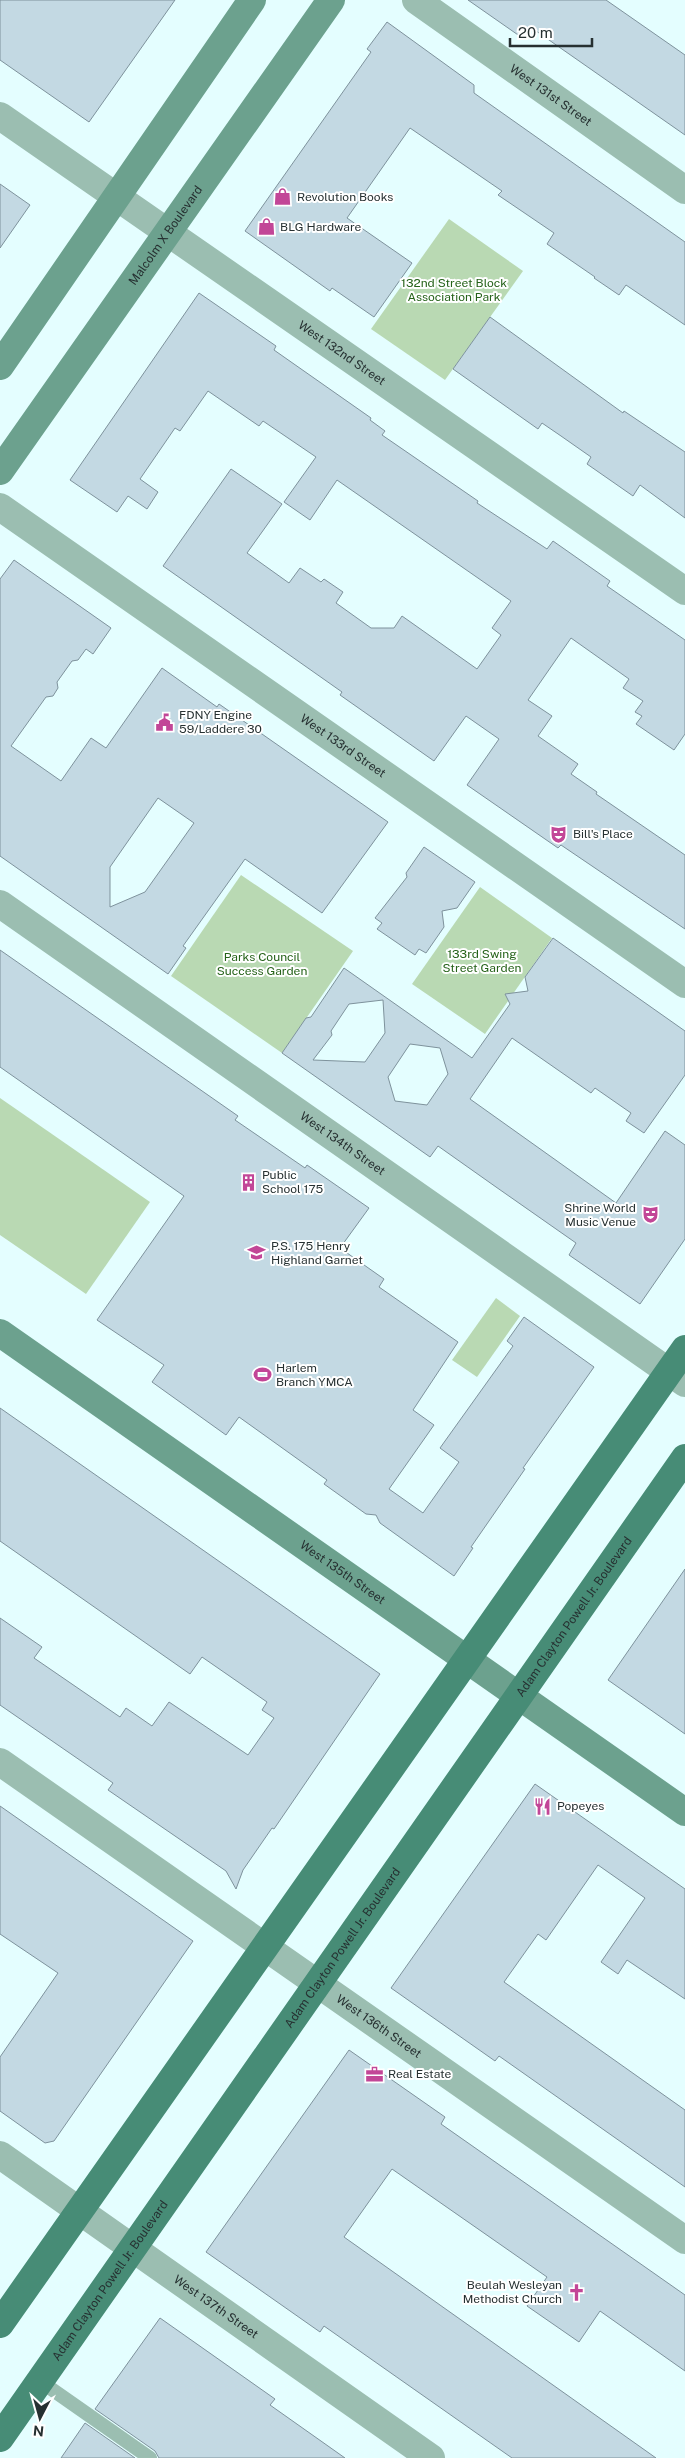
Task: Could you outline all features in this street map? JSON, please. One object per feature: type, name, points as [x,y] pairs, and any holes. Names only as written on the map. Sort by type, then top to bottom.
[{"type":"main road","points":[[0,366],[252,0]]},
{"type":"main road","name":"Malcolm X Boulevard","points":[[0,471],[331,0]]},
{"type":"main road","name":"West 135th Street","points":[[0,1333],[685,1812]]},
{"type":"main road","points":[[0,2324],[467,1659],[677,1378],[685,1349]]},
{"type":"main road","name":"Adam Clayton Powell Jr. Boulevard","points":[[0,2438],[685,1458]]},
{"type":"street","name":"West 131st Street","points":[[416,0],[685,190]]},
{"type":"street","name":"West 132nd Street","points":[[0,116],[685,591]]},
{"type":"street","name":"West 133rd Street","points":[[0,507],[685,984]]},
{"type":"street","name":"West 134th Street","points":[[0,904],[677,1378]]},
{"type":"street","name":"West 136th Street","points":[[0,1762],[685,2240]]},
{"type":"street","name":"West 137th Street","points":[[0,2155],[431,2458]]},
{"type":"lane","points":[[40,2381],[150,2458]]},
{"type":"green space","name":"132nd Street Block Association Park","points":[[449,219],[523,271],[445,380],[371,329]]},
{"type":"green space","name":"Parks Council Success Garden","points":[[241,875],[353,951],[282,1053],[171,976]]},
{"type":"green space","name":"133rd Swing Street Garden","points":[[480,887],[552,938],[485,1034],[412,984]]},
{"type":"green space","points":[[0,1098],[150,1202],[86,1294],[0,1235]]},
{"type":"green space","points":[[496,1298],[520,1316],[477,1377],[452,1360]]},
{"type":"building","points":[[0,0],[175,0],[89,122],[0,60]]},
{"type":"building","points":[[468,0],[606,0],[685,55],[685,135],[529,26],[521,37]]},
{"type":"building","points":[[387,22],[474,85],[474,93],[685,242],[685,325],[626,285],[619,295],[594,278],[547,244],[554,233],[498,195],[502,191],[410,128],[347,218],[412,263],[374,317],[332,288],[330,291],[245,231],[371,52],[367,49]]},
{"type":"building","points":[[0,184],[30,205],[0,248]]},
{"type":"building","points":[[199,293],[276,346],[274,350],[371,418],[370,420],[385,431],[382,435],[478,501],[477,503],[547,549],[553,541],[610,581],[607,586],[685,640],[685,734],[674,750],[636,724],[642,716],[635,712],[643,701],[623,688],[629,679],[571,638],[528,700],[552,716],[538,736],[578,764],[571,774],[597,792],[596,794],[685,855],[685,929],[561,845],[558,848],[467,785],[499,739],[466,716],[434,761],[340,695],[342,692],[163,566],[231,469],[282,504],[247,553],[289,583],[300,568],[321,582],[324,579],[343,592],[336,603],[371,628],[394,628],[402,616],[477,669],[501,635],[492,628],[511,601],[337,480],[310,520],[284,502],[316,457],[263,421],[259,426],[208,391],[180,431],[175,428],[140,479],[158,492],[147,509],[128,496],[117,512],[70,480]]},
{"type":"building","points":[[490,317],[623,413],[624,411],[685,452],[685,518],[640,485],[633,496],[587,464],[591,457],[542,423],[538,429],[453,369]]},
{"type":"building","points":[[14,560],[111,628],[93,654],[86,649],[78,660],[72,661],[57,682],[58,688],[53,696],[46,697],[11,746],[61,781],[91,738],[106,748],[162,668],[217,707],[219,704],[388,822],[322,913],[245,859],[183,946],[186,948],[168,974],[0,856],[0,579]],"holes":[[[158,798],[194,823],[145,892],[110,907],[110,867]]]},
{"type":"building","points":[[424,847],[475,882],[457,908],[442,911],[444,927],[426,953],[419,949],[415,955],[377,929],[382,923],[375,918],[407,877],[406,873]]},
{"type":"building","points":[[553,938],[685,1031],[685,1075],[644,1133],[626,1121],[631,1113],[595,1088],[591,1093],[512,1038],[470,1099],[616,1203],[665,1131],[685,1145],[685,1239],[640,1304],[569,1255],[576,1243],[438,1146],[430,1157],[282,1053],[306,1018],[311,1017],[344,968],[472,1058],[510,1004],[505,994],[528,991],[525,977]],"holes":[[[383,1000],[385,1033],[365,1062],[313,1060],[332,1035],[331,1031],[349,1004]],[[410,1044],[440,1048],[448,1074],[427,1105],[395,1101],[388,1077]]]},
{"type":"building","points":[[0,950],[238,1116],[235,1120],[305,1168],[307,1165],[369,1208],[340,1248],[384,1279],[379,1287],[458,1342],[413,1410],[434,1425],[389,1489],[423,1513],[459,1462],[440,1448],[513,1346],[507,1341],[524,1317],[594,1367],[523,1468],[525,1469],[471,1547],[473,1548],[454,1576],[380,1523],[376,1515],[366,1514],[324,1484],[327,1480],[239,1417],[226,1435],[152,1382],[164,1365],[97,1320],[184,1196],[0,1067]]},
{"type":"building","points":[[0,1408],[380,1674],[274,1829],[272,1828],[243,1870],[236,1889],[226,1871],[108,1790],[113,1783],[0,1705],[0,1618],[42,1647],[34,1658],[120,1717],[126,1708],[152,1726],[169,1702],[248,1755],[274,1718],[262,1710],[267,1702],[202,1657],[190,1674],[0,1541]]},
{"type":"building","points":[[685,1569],[685,1734],[608,1680]]},
{"type":"building","points":[[535,1784],[685,1889],[685,1999],[627,1960],[618,1974],[601,1962],[645,1898],[598,1865],[546,1940],[538,1934],[504,1982],[685,2110],[685,2187],[499,2056],[495,2061],[391,1988]]},
{"type":"building","points":[[0,1806],[193,1941],[54,2141],[45,2143],[0,2111],[0,2057],[58,1973],[0,1934]]},
{"type":"building","points":[[349,2050],[445,2117],[441,2124],[685,2295],[685,2371],[600,2311],[579,2342],[527,2306],[547,2277],[392,2169],[344,2237],[656,2458],[512,2458],[324,2326],[320,2332],[206,2252]]},
{"type":"building","points":[[160,2318],[275,2399],[270,2405],[345,2458],[159,2458],[155,2451],[95,2409]]},
{"type":"building","points":[[85,2423],[135,2458],[61,2458]]},
{"type":"place","name":"Revolution Books","points":[[283,197]]},
{"type":"place","name":"BLG Hardware","points":[[266,227]]},
{"type":"place","name":"FDNY Engine 59/Laddere 30","points":[[165,722]]},
{"type":"place","name":"Bill's Place","points":[[559,834]]},
{"type":"place","name":"Public School 175","points":[[248,1182]]},
{"type":"place","name":"Shrine World Music Venue","points":[[650,1215]]},
{"type":"place","name":"P.S. 175 Henry Highland Garnet","points":[[257,1253]]},
{"type":"place","name":"Harlem Branch YMCA","points":[[262,1375]]},
{"type":"place","name":"Popeyes","points":[[543,1806]]},
{"type":"place","name":"Real Estate","points":[[374,2074]]},
{"type":"place","name":"Beulah Wesleyan Methodist Church","points":[[576,2292]]}]
